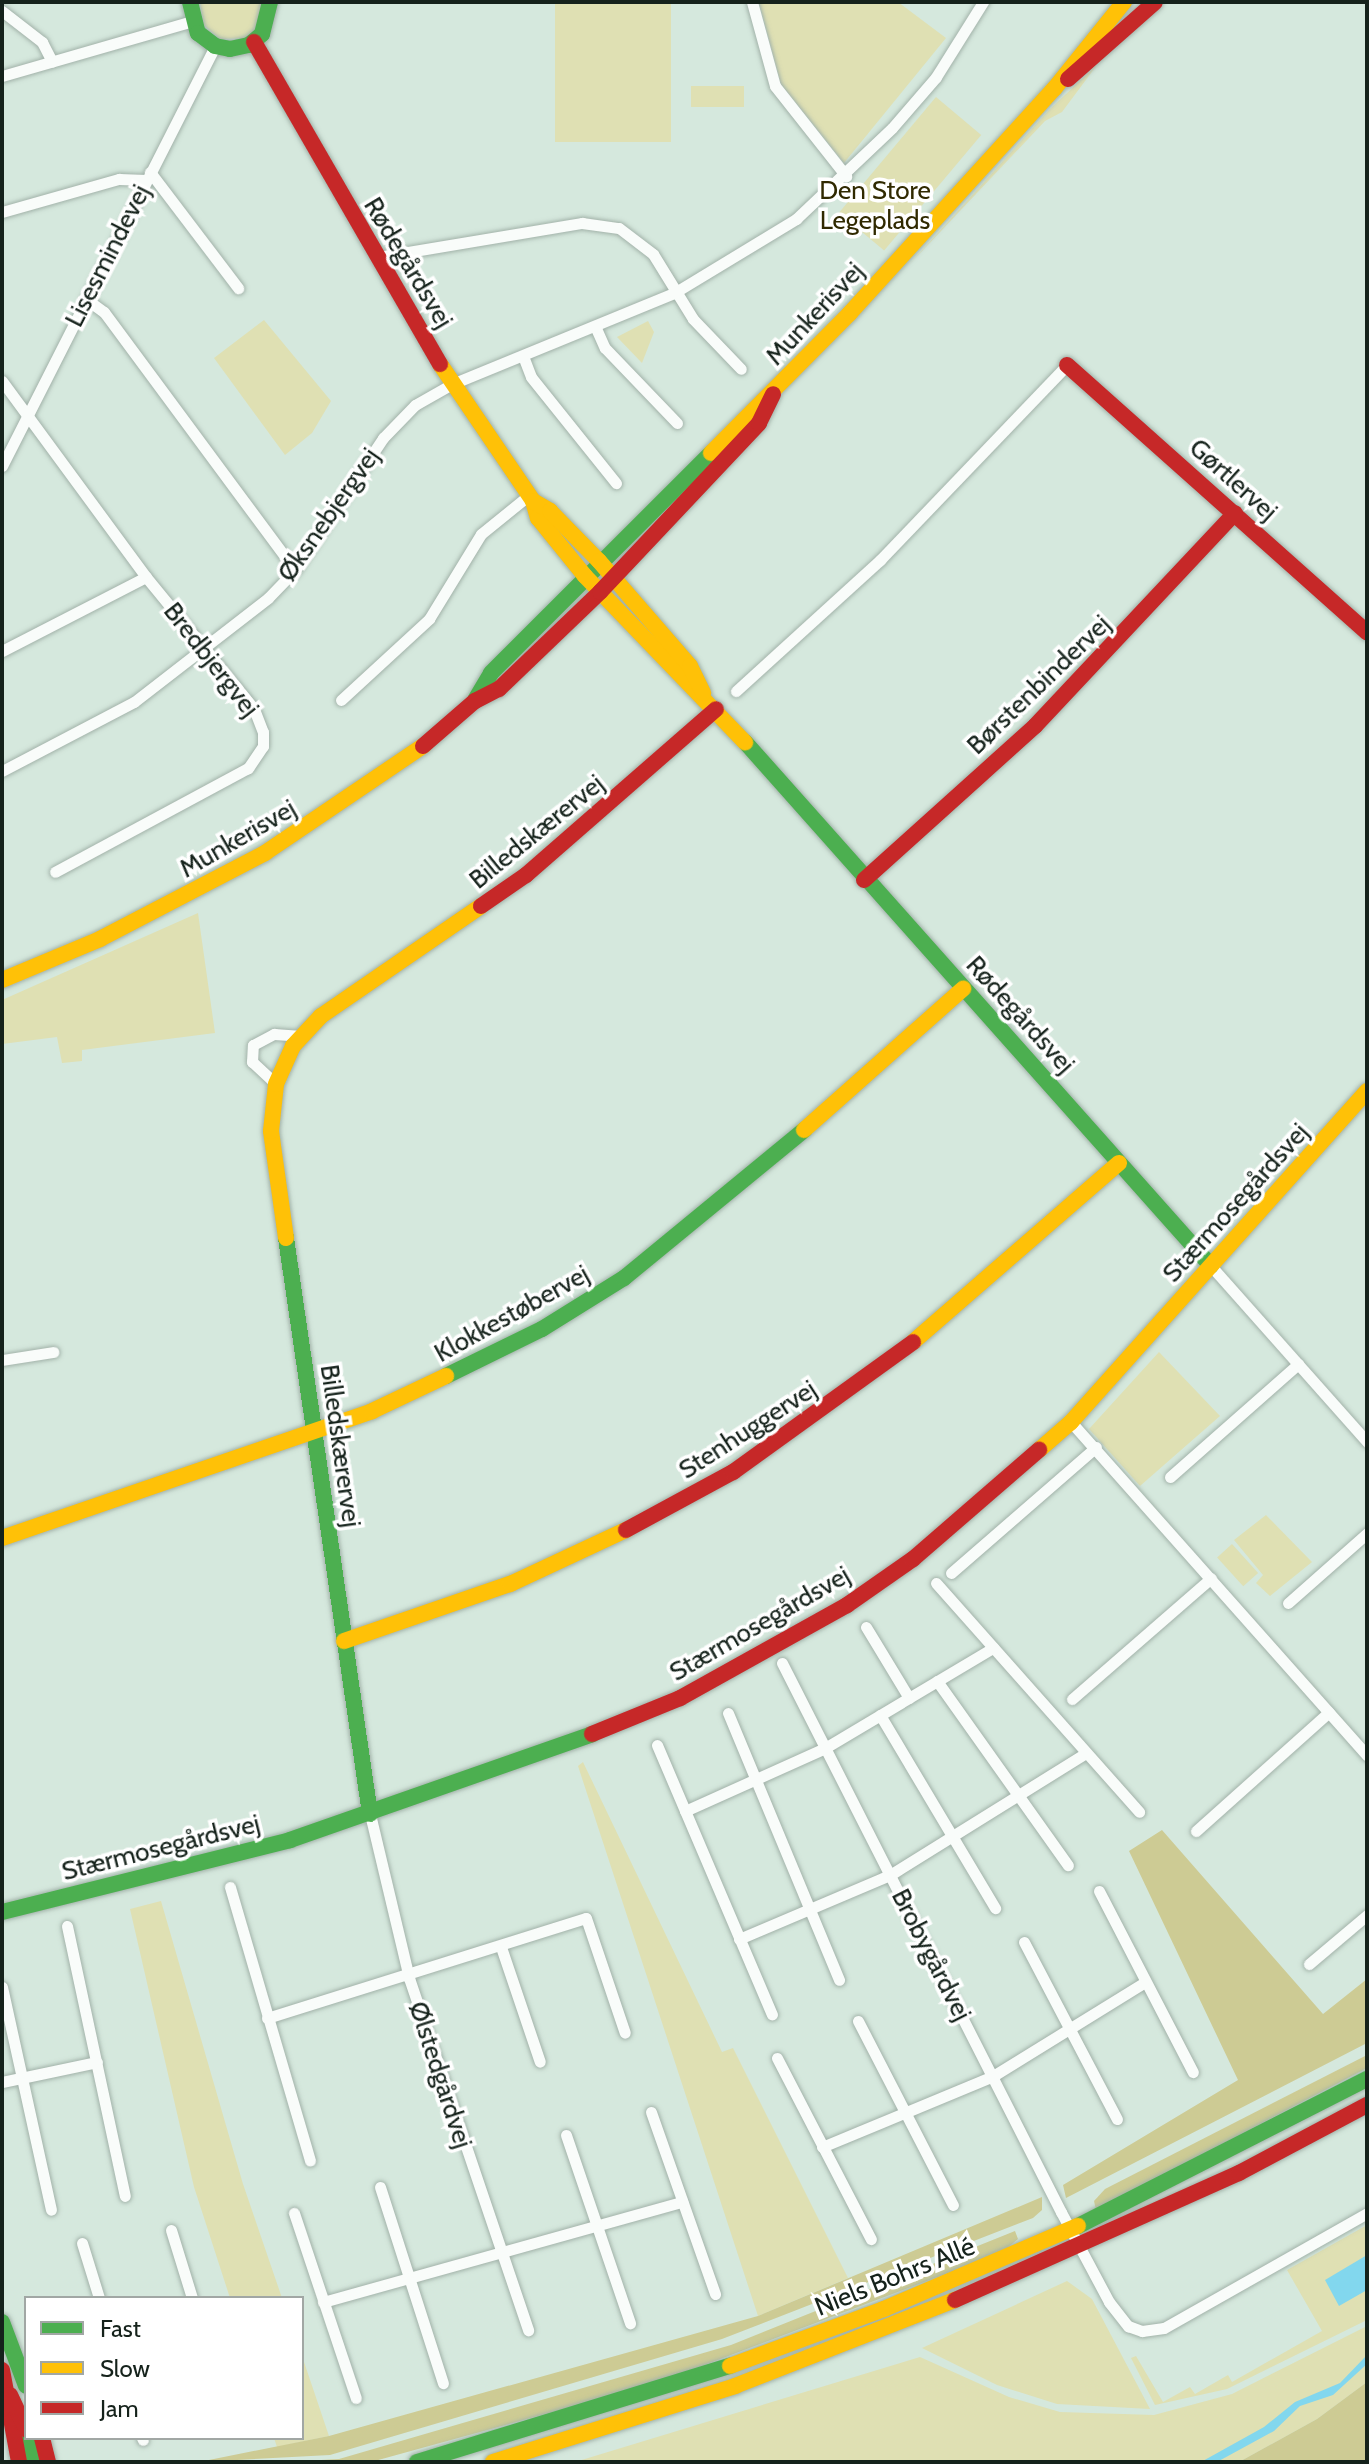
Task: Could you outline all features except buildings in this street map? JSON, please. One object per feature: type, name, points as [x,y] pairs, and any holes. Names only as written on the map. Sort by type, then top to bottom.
[{"type":"street","points":[[190,2],[192,21],[215,46],[235,49],[254,42],[267,25],[274,3]]},
{"type":"street","points":[[752,2],[775,86],[846,176]]},
{"type":"street","name":"Øksnebjergvej","points":[[2,771],[107,719],[204,652],[295,570],[401,416],[452,384],[674,293],[776,233],[846,176],[936,77],[983,2]]},
{"type":"street","name":"Munkerisvej","points":[[2,980],[100,939],[265,853],[420,749],[475,701],[499,689],[521,668],[697,464],[773,394],[1054,89],[1124,2]]},
{"type":"street","name":"Munkerisvej","points":[[1054,89],[1102,54],[1153,3]]},
{"type":"street","points":[[2,11],[42,42],[52,62]]},
{"type":"street","points":[[2,76],[192,21]]},
{"type":"street","name":"Rødegårdsvej","points":[[254,42],[452,384],[533,502],[550,511],[599,577],[864,880],[1367,1442]]},
{"type":"street","name":"Lisesmindevej","points":[[2,466],[215,46]]},
{"type":"street","points":[[2,212],[119,179],[148,176],[238,288]]},
{"type":"street","points":[[378,257],[603,224],[639,239],[674,293],[741,369]]},
{"type":"street","points":[[86,299],[104,312],[295,570]]},
{"type":"street","points":[[595,326],[605,348],[677,423]]},
{"type":"street","points":[[523,356],[531,377],[616,483]]},
{"type":"street","points":[[736,691],[880,560],[1067,365]]},
{"type":"street","name":"Gørtlervej","points":[[1067,365],[1367,632]]},
{"type":"street","name":"Bredbjergvej","points":[[2,381],[146,577],[204,652],[254,709],[263,732],[258,757],[209,792],[55,872]]},
{"type":"street","name":"Munkerisvej","points":[[475,701],[491,673],[599,577],[759,423],[773,394]]},
{"type":"street","points":[[341,700],[429,619],[481,534],[533,502]]},
{"type":"street","name":"Børstenbindervej","points":[[864,880],[1035,726],[1235,513]]},
{"type":"street","points":[[2,651],[146,577]]},
{"type":"street","name":"Rødegårdsvej","points":[[599,577],[690,666],[711,704]]},
{"type":"street","name":"Billedskærervej","points":[[370,1814],[271,1131],[276,1084],[301,1036],[321,1016],[526,875],[711,704]]},
{"type":"street","name":"Klokkestøbervej","points":[[2,1538],[315,1433],[474,1365],[624,1278],[729,1196],[963,989]]},
{"type":"street","points":[[276,1084],[252,1062],[253,1045],[274,1034],[301,1036]]},
{"type":"street","name":"Stærmosegårdsvej","points":[[2,1912],[221,1859],[370,1814],[643,1715],[774,1648],[913,1559],[1071,1422],[1367,1091]]},
{"type":"street","name":"Stenhuggervej","points":[[344,1641],[510,1584],[633,1527],[733,1472],[915,1341],[1119,1163]]},
{"type":"street","points":[[2,1360],[53,1352]]},
{"type":"street","points":[[1170,1477],[1298,1364]]},
{"type":"street","points":[[1071,1422],[1367,1755]]},
{"type":"street","points":[[951,1573],[1096,1447]]},
{"type":"street","points":[[1288,1603],[1367,1533]]},
{"type":"street","points":[[1072,1699],[1211,1578]]},
{"type":"street","points":[[936,1583],[1139,1812]]},
{"type":"street","points":[[866,1627],[909,1698]]},
{"type":"street","points":[[685,1811],[825,1748],[993,1648]]},
{"type":"street","name":"Brobygårdvej","points":[[782,1663],[1080,2246],[1119,2317],[1128,2326],[1154,2332],[1367,2213]]},
{"type":"street","points":[[937,1681],[1068,1865]]},
{"type":"street","points":[[1196,1831],[1329,1712]]},
{"type":"street","points":[[728,1713],[839,1980]]},
{"type":"street","points":[[880,1715],[995,1908]]},
{"type":"street","points":[[657,1745],[772,2015]]},
{"type":"street","points":[[739,1939],[890,1875],[1086,1753]]},
{"type":"street","name":"Ølstedgårdvej","points":[[370,1814],[409,1978],[528,2330]]},
{"type":"street","points":[[230,1887],[310,2161]]},
{"type":"street","points":[[1099,1891],[1193,2072]]},
{"type":"street","points":[[1309,1964],[1367,1915]]},
{"type":"street","points":[[267,2018],[409,1978],[586,1918],[625,2033]]},
{"type":"street","points":[[67,1926],[125,2196]]},
{"type":"street","points":[[1024,1942],[1117,2119]]},
{"type":"street","points":[[501,1947],[540,2062]]},
{"type":"street","points":[[822,2147],[993,2076],[1145,1982]]},
{"type":"street","points":[[2,1987],[51,2210]]},
{"type":"street","points":[[858,2021],[953,2205]]},
{"type":"street","points":[[777,2058],[871,2239]]},
{"type":"street","points":[[2,2082],[97,2062]]},
{"type":"street","name":"Niels Bohrs Allé","points":[[417,2462],[737,2364],[884,2309],[1072,2229],[1367,2079]]},
{"type":"street","name":"Niels Bohrs Allé","points":[[493,2462],[735,2386],[870,2337],[1080,2246],[1367,2105]]},
{"type":"street","points":[[651,2112],[715,2294]]},
{"type":"street","points":[[566,2135],[630,2323]]},
{"type":"street","points":[[380,2187],[443,2383]]},
{"type":"street","points":[[323,2302],[501,2255],[682,2202]]},
{"type":"street","points":[[294,2213],[356,2398]]},
{"type":"street","points":[[171,2230],[191,2296]]},
{"type":"street","points":[[82,2243],[98,2296]]},
{"type":"street","points":[[2,2322],[22,2362]]},
{"type":"street","points":[[2,2370],[10,2395],[21,2409],[24,2421]]},
{"type":"street","points":[[10,2395],[7,2415],[19,2462]]},
{"type":"street","points":[[29,2440],[35,2462]]},
{"type":"street","points":[[42,2440],[48,2462]]},
{"type":"green space","points":[[200,2],[264,2],[259,27],[247,38],[220,39],[204,25]]},
{"type":"green space","points":[[555,2],[671,2],[671,142],[555,142]]},
{"type":"green space","points":[[759,2],[898,2],[946,38],[844,163],[781,84]]},
{"type":"green space","points":[[1097,65],[1062,112],[1045,121],[908,266],[1050,109]]},
{"type":"green space","points":[[691,86],[744,86],[744,107],[691,107]]},
{"type":"green space","name":"Den Store Legeplads","points":[[936,97],[981,135],[884,251],[839,213]]},
{"type":"green space","points":[[264,320],[331,401],[312,433],[285,455],[214,358]]},
{"type":"green space","points":[[648,321],[654,332],[642,363],[617,337]]},
{"type":"green space","points":[[198,913],[215,1033],[82,1050],[82,1061],[62,1063],[57,1037],[2,1044],[2,1000]]},
{"type":"green space","points":[[1159,1352],[1220,1416],[1140,1486],[1089,1429]]},
{"type":"green space","points":[[1266,1515],[1312,1562],[1270,1596],[1256,1583],[1263,1575],[1234,1540]]},
{"type":"green space","points":[[1232,1544],[1258,1573],[1243,1586],[1217,1557]]},
{"type":"green space","points":[[583,1762],[722,2052],[733,2048],[848,2278],[758,2316],[578,1766]]},
{"type":"green space","points":[[161,1901],[243,2184],[281,2296],[229,2296],[194,2187],[130,1909]]},
{"type":"green space","points":[[1367,2225],[1367,2320],[1227,2389],[1155,2405],[1131,2358],[1136,2356],[1163,2402],[1190,2387],[1195,2394],[1228,2375],[1232,2382],[1322,2331],[1287,2270]]},
{"type":"green space","points":[[1067,2281],[1092,2299],[1150,2409],[1057,2404],[997,2385],[922,2348]]},
{"type":"green space","points":[[1367,2326],[1367,2382],[1317,2419],[1239,2462],[575,2462],[920,2357],[1009,2397],[1060,2412],[1154,2415],[1232,2394]]},
{"type":"green space","points":[[304,2362],[329,2436],[277,2447],[275,2440],[304,2440]]},
{"type":"shaded area","points":[[1162,1830],[1323,2014],[1367,1979],[1367,2043],[1066,2198],[1063,2185],[1238,2080],[1129,1851]]},
{"type":"shaded area","points":[[1367,2055],[1367,2068],[1096,2210],[1094,2201],[1105,2189]]},
{"type":"shaded area","points":[[1042,2197],[1042,2210],[1033,2218],[722,2339],[330,2455],[199,2462],[329,2436],[758,2316]]},
{"type":"shaded area","points":[[1015,2231],[1018,2239],[1001,2253],[654,2384],[371,2462],[285,2462],[339,2459],[731,2345]]},
{"type":"shaded area","points":[[1367,2382],[1367,2462],[1239,2462],[1317,2419]]},
{"type":"water","points":[[1367,2255],[1367,2290],[1339,2306],[1325,2280]]},
{"type":"water","points":[[1367,2355],[1367,2364],[1333,2395],[1300,2406],[1274,2431],[1217,2462],[1201,2462],[1264,2427],[1295,2402],[1340,2383]]},
{"type":"traffic: fast","points":[[190,2],[198,33],[215,46],[230,49],[249,45],[262,34],[270,2]]},
{"type":"traffic: fast","points":[[475,700],[491,673],[711,453]]},
{"type":"traffic: fast","points":[[745,742],[1211,1266]]},
{"type":"traffic: fast","points":[[446,1376],[542,1329],[624,1278],[804,1130]]},
{"type":"traffic: fast","points":[[286,1238],[370,1814]]},
{"type":"traffic: fast","points":[[2,1912],[290,1840],[592,1734]]},
{"type":"traffic: fast","points":[[1078,2226],[1367,2079]]},
{"type":"traffic: fast","points":[[2,2322],[24,2381]]},
{"type":"traffic: fast","points":[[417,2462],[730,2366]]},
{"type":"traffic: fast","points":[[29,2440],[35,2462]]},
{"type":"traffic: slow","points":[[711,453],[850,313],[1054,89],[1124,2]]},
{"type":"traffic: slow","points":[[440,364],[533,501],[538,518],[585,576],[745,742]]},
{"type":"traffic: slow","points":[[533,501],[550,511],[599,561],[690,666],[703,693]]},
{"type":"traffic: slow","points":[[2,980],[100,939],[265,853],[423,746]]},
{"type":"traffic: slow","points":[[286,1238],[271,1131],[276,1084],[293,1046],[321,1016],[481,906]]},
{"type":"traffic: slow","points":[[804,1130],[963,989]]},
{"type":"traffic: slow","points":[[1039,1450],[1071,1422],[1367,1091]]},
{"type":"traffic: slow","points":[[913,1342],[1119,1163]]},
{"type":"traffic: slow","points":[[2,1538],[372,1411],[446,1376]]},
{"type":"traffic: slow","points":[[344,1641],[510,1584],[626,1530]]},
{"type":"traffic: slow","points":[[730,2366],[884,2309],[1078,2226]]},
{"type":"traffic: slow","points":[[493,2462],[735,2386],[955,2300]]},
{"type":"traffic: jam","points":[[1068,79],[1155,2]]},
{"type":"traffic: jam","points":[[254,42],[440,364]]},
{"type":"traffic: jam","points":[[1067,365],[1367,632]]},
{"type":"traffic: jam","points":[[423,746],[475,701],[499,689],[600,592],[759,423],[773,394]]},
{"type":"traffic: jam","points":[[864,880],[1035,726],[1235,513]]},
{"type":"traffic: jam","points":[[481,906],[526,875],[716,709]]},
{"type":"traffic: jam","points":[[626,1530],[733,1472],[913,1342]]},
{"type":"traffic: jam","points":[[592,1734],[680,1698],[847,1605],[913,1559],[1039,1450]]},
{"type":"traffic: jam","points":[[955,2300],[1239,2173],[1367,2105]]},
{"type":"traffic: jam","points":[[2,2370],[19,2462]]},
{"type":"traffic: jam","points":[[10,2395],[24,2425]]},
{"type":"traffic: jam","points":[[42,2440],[48,2462]]}]
